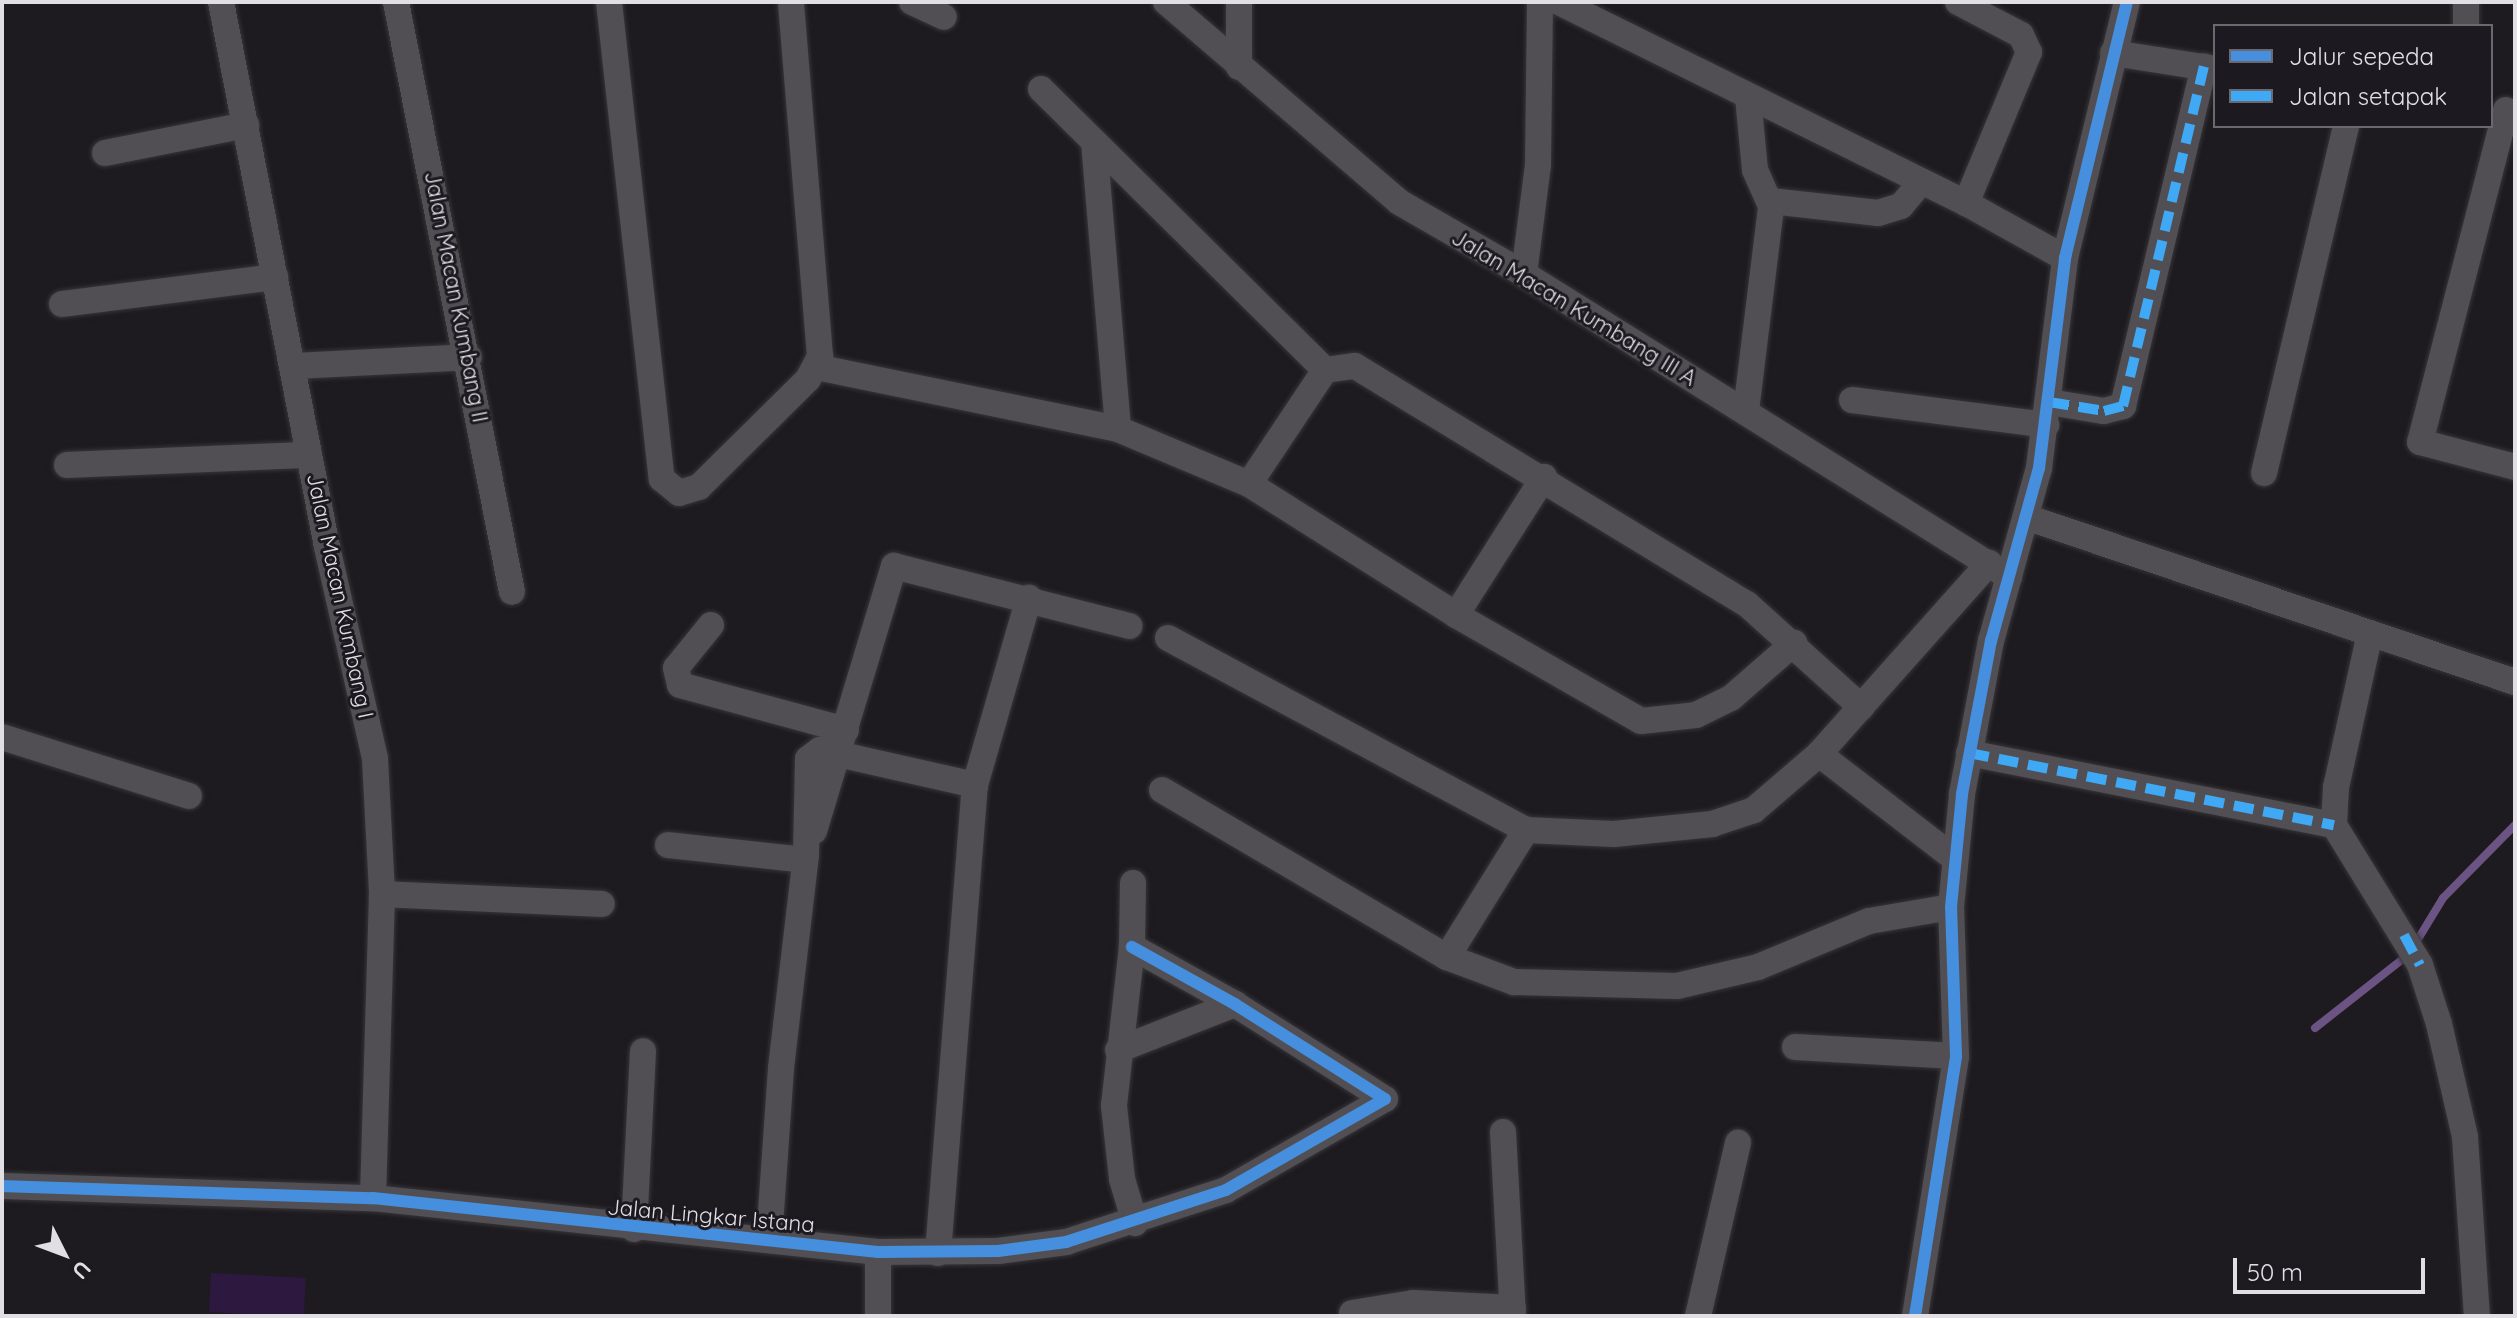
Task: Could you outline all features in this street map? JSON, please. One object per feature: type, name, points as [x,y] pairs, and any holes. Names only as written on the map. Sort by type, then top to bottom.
[{"type":"street","name":"Jalan Macan Kumbang I","points":[[221,2],[309,455],[375,759],[382,894],[373,1198]]},
{"type":"street","name":"Jalan Macan Kumbang II","points":[[396,2],[469,357],[512,592]]},
{"type":"street","points":[[609,2],[666,485],[679,493],[699,487],[816,367],[819,328],[791,2]]},
{"type":"street","points":[[912,2],[944,17]]},
{"type":"street","name":"Jalan Macan Kumbang III A","points":[[1166,2],[1399,202],[1524,274],[1999,570]]},
{"type":"street","points":[[1239,2],[1239,67]]},
{"type":"street","points":[[1524,274],[1538,165],[1540,2]]},
{"type":"street","points":[[1559,2],[1966,203],[2065,258]]},
{"type":"street","points":[[1958,2],[2021,35],[2029,52],[1966,203]]},
{"type":"street","points":[[1915,1316],[1956,1056],[1951,907],[1954,858],[1969,753],[1999,570],[2026,517],[2048,414],[2065,258],[2127,2]]},
{"type":"street","points":[[2466,2],[2466,24]]},
{"type":"street","points":[[1852,400],[2048,414],[2104,411],[2123,406],[2209,68],[2113,53]]},
{"type":"street","points":[[1041,89],[1325,370]]},
{"type":"street","points":[[1746,411],[1771,201],[1755,170],[1748,97]]},
{"type":"street","points":[[2504,110],[2420,442],[2515,467]]},
{"type":"street","points":[[105,153],[246,125]]},
{"type":"street","points":[[2264,473],[2346,128]]},
{"type":"street","points":[[1094,142],[1118,429]]},
{"type":"street","points":[[1771,201],[1878,213],[1901,206],[1921,182]]},
{"type":"street","points":[[62,304],[275,277]]},
{"type":"street","points":[[293,366],[469,357]]},
{"type":"street","points":[[1249,484],[1325,370],[1342,365],[1364,370],[1544,477],[1747,604],[1794,643],[1861,707]]},
{"type":"street","points":[[816,367],[1118,429],[1249,484],[1456,615],[1641,721],[1696,715],[1731,698],[1794,643]]},
{"type":"street","points":[[67,465],[309,455]]},
{"type":"street","points":[[1456,615],[1544,477]]},
{"type":"street","points":[[2026,517],[2515,682]]},
{"type":"street","points":[[769,1240],[781,1068],[806,857],[894,566],[1129,626]]},
{"type":"street","points":[[1168,638],[1526,830],[1601,835],[1734,819],[1754,810],[1819,754],[1861,707],[1999,570]]},
{"type":"street","points":[[938,1253],[975,785],[1029,598]]},
{"type":"street","points":[[711,625],[676,668],[680,685],[975,785]]},
{"type":"street","points":[[2370,633],[2336,787],[2334,825],[2420,965],[2465,1137],[2476,1258],[2477,1316]]},
{"type":"street","points":[[2,737],[189,796]]},
{"type":"street","points":[[1969,753],[2334,825]]},
{"type":"street","points":[[1819,754],[1954,858]]},
{"type":"street","points":[[1162,790],[1447,957],[1514,982],[1677,986],[1758,967],[1869,921],[1951,907]]},
{"type":"street","points":[[1447,957],[1526,830]]},
{"type":"street","points":[[668,845],[806,857]]},
{"type":"street","points":[[1133,883],[1132,947],[1118,1050],[1116,1136],[1135,1223]]},
{"type":"street","points":[[382,894],[602,904]]},
{"type":"street","points":[[1132,947],[1235,1004]]},
{"type":"street","points":[[1118,1050],[1235,1004]]},
{"type":"street","name":"Jalan Lingkar Istana","points":[[2,1186],[373,1198],[634,1229],[878,1252],[938,1253],[1066,1242],[1135,1223],[1226,1190],[1385,1099],[1235,1004]]},
{"type":"street","points":[[1795,1047],[1956,1056]]},
{"type":"street","points":[[634,1229],[643,1051]]},
{"type":"street","points":[[1352,1313],[1413,1303],[1513,1312],[1503,1132]]},
{"type":"street","points":[[1698,1316],[1738,1143]]},
{"type":"street","points":[[878,1252],[878,1316]]},
{"type":"shaded area","points":[[211,1273],[306,1278],[304,1316],[209,1312]]},
{"type":"waterway","points":[[2315,1028],[2409,954],[2443,898],[2515,825]]},
{"type":"marked path","points":[[2049,402],[2104,411],[2123,406],[2204,67]]},
{"type":"marked path","points":[[1969,753],[2334,825]]},
{"type":"marked path","points":[[2404,935],[2420,965]]},
{"type":"cycle path","points":[[1915,1316],[1956,1056],[1951,907],[1962,794],[1991,641],[2039,468],[2065,258],[2127,2]]},
{"type":"cycle path","points":[[2,1186],[373,1198],[878,1252],[998,1251],[1066,1242],[1226,1190],[1385,1099],[1235,1004],[1132,947]]}]
